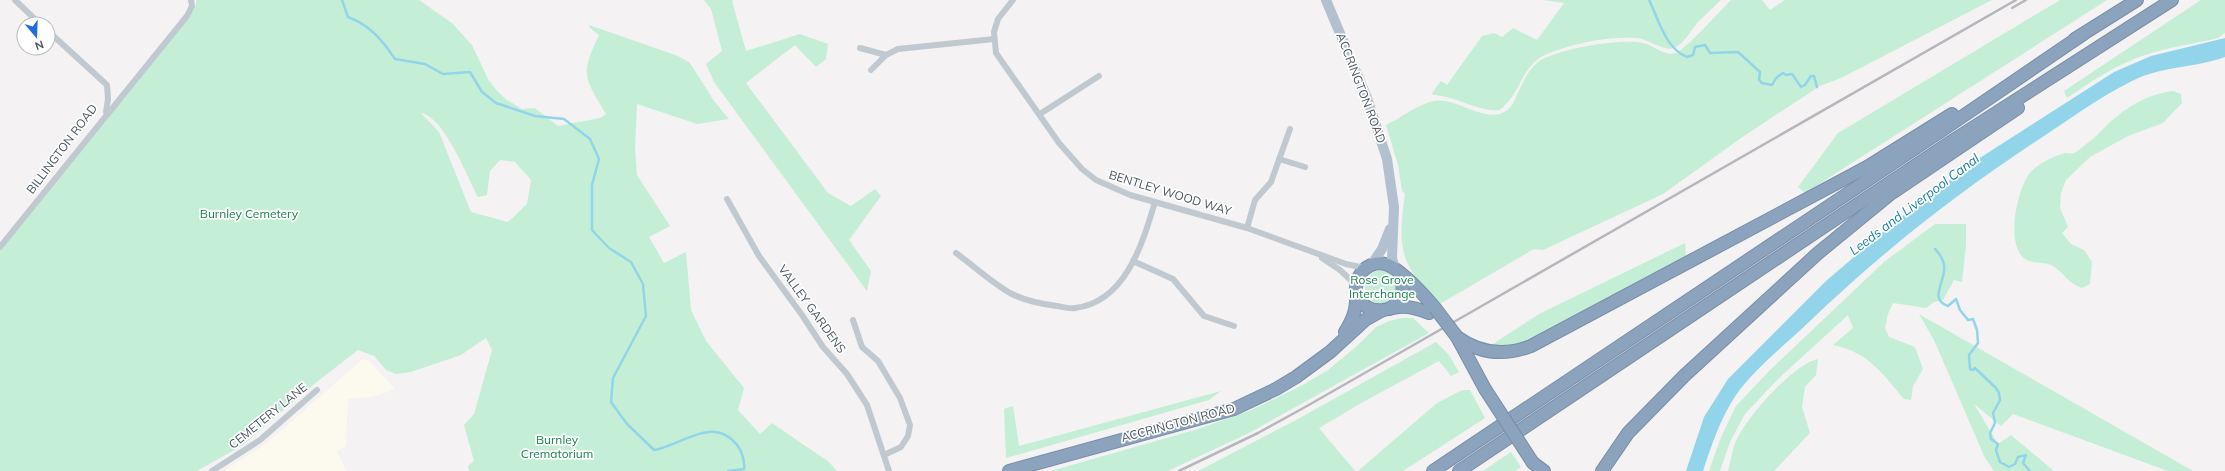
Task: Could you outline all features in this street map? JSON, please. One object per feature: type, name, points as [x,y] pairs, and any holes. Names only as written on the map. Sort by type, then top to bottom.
[{"type":"highway","points":[[1453,335],[1468,345],[1494,353],[1519,351],[1531,346],[1867,167],[2137,0]]},
{"type":"highway","points":[[1459,471],[1827,224],[2172,0]]},
{"type":"highway","points":[[1604,468],[1628,433],[1684,376],[1817,254],[1889,195],[2104,50],[2141,20]]},
{"type":"highway","points":[[1433,471],[1942,131],[2082,35]]},
{"type":"highway","points":[[1432,310],[1414,308],[1385,310],[1366,307],[1356,289],[1357,278],[1368,266],[1384,264],[1397,271],[1413,284],[1453,335],[1482,384],[1536,467],[1544,471]]},
{"type":"highway","points":[[1385,310],[1395,305],[1403,292],[1402,280],[1397,271]]},
{"type":"highway","name":"ACCRINGTON ROAD","points":[[1334,348],[1353,319],[1357,306],[1356,289]]},
{"type":"highway","name":"ACCRINGTON ROAD","points":[[1010,471],[1170,425],[1234,409],[1270,393],[1296,377],[1334,348],[1365,320],[1385,310]]},
{"type":"main road","name":"ACCRINGTON ROAD","points":[[1326,0],[1367,98],[1382,141],[1394,207],[1392,225],[1392,258],[1397,271]]},
{"type":"main road","name":"ACCRINGTON ROAD","points":[[1368,266],[1382,249],[1392,225]]},
{"type":"street","points":[[16,0],[32,16]]},
{"type":"street","points":[[106,114],[187,16],[192,6],[191,0]]},
{"type":"street","name":"BENTLEY WOOD WAY","points":[[1013,0],[998,19],[994,39],[996,53],[1059,143],[1082,169],[1096,180],[1110,188],[1247,228],[1346,264],[1368,266]]},
{"type":"street","name":"BILLINGTON ROAD","points":[[0,247],[106,114],[108,99],[107,85],[56,38]]},
{"type":"street","points":[[870,70],[886,55],[898,49],[994,39]]},
{"type":"street","points":[[860,48],[886,55]]},
{"type":"street","points":[[1040,114],[1099,76]]},
{"type":"street","points":[[1247,228],[1255,200],[1272,182],[1290,129]]},
{"type":"street","points":[[1279,159],[1305,167]]},
{"type":"street","name":"VALLEY GARDENS","points":[[727,200],[759,256],[802,315],[823,348],[847,374],[867,406],[889,471]]},
{"type":"street","points":[[956,253],[1010,293],[1038,304],[1075,308],[1093,303],[1113,290],[1126,274],[1142,244],[1155,202]]},
{"type":"street","name":"BENTLEY WOOD WAY","points":[[1312,252],[1340,270],[1356,289]]},
{"type":"street","points":[[1133,261],[1173,279],[1204,316],[1234,326]]},
{"type":"street","name":"VALLEY GARDENS","points":[[853,320],[862,347],[878,361],[900,398],[910,425],[908,436],[901,447],[884,455]]},
{"type":"street","name":"CEMETERY LANE","points":[[212,471],[260,440],[317,390]]},
{"type":"shaded area","points":[[363,359],[368,360],[395,389],[372,397],[348,399],[346,446],[337,451],[346,471],[224,471],[268,442]]},
{"type":"green space","name":"Burnley Cemetery","points":[[196,0],[419,0],[452,23],[472,45],[488,79],[497,91],[507,100],[522,109],[535,108],[558,126],[600,118],[606,114],[593,92],[587,76],[589,59],[599,35],[590,28],[589,25],[678,56],[690,63],[714,101],[729,119],[697,124],[637,104],[635,148],[637,175],[670,226],[649,237],[664,263],[686,252],[691,310],[706,341],[744,388],[738,410],[760,434],[772,423],[829,462],[837,471],[469,471],[468,466],[474,461],[464,425],[474,414],[492,350],[486,338],[461,355],[411,372],[396,374],[386,370],[374,356],[358,350],[309,388],[243,445],[197,471],[0,471],[0,247],[196,5]],"holes":[[[421,113],[430,117],[438,125],[454,149],[478,197],[487,195],[490,171],[500,160],[515,162],[531,180],[527,204],[508,222],[471,212],[439,132]]]},
{"type":"green space","points":[[704,0],[734,0],[732,1],[746,51],[800,34],[828,44],[826,59],[816,67],[795,45],[746,83],[828,193],[851,206],[875,189],[881,196],[849,240],[871,271],[867,291],[714,82],[706,64],[722,51],[711,9]]},
{"type":"green space","points":[[1543,0],[1721,0],[1699,21],[1688,36],[1674,48],[1670,49],[1661,47],[1637,38],[1615,38],[1591,41],[1547,54],[1531,65],[1512,97],[1499,110],[1483,109],[1450,98],[1433,95],[1432,93],[1441,81],[1447,85],[1482,36],[1494,33],[1502,37],[1513,28],[1537,40],[1564,3]]},
{"type":"green space","points":[[1731,0],[1762,0],[1770,10],[1785,0],[1992,0],[1841,78],[1820,86],[1744,136],[1663,194],[1543,250],[1534,249],[1438,305],[1413,273],[1404,254],[1402,246],[1402,228],[1405,194],[1402,191],[1398,165],[1386,125],[1416,108],[1434,101],[1454,103],[1485,114],[1495,115],[1504,112],[1512,105],[1526,77],[1537,63],[1558,53],[1572,49],[1604,43],[1633,42],[1647,44],[1663,52],[1672,54],[1676,53],[1696,37]]},
{"type":"green space","points":[[2060,0],[2107,0],[1805,193],[1798,187],[1838,133]]},
{"type":"green space","points":[[2201,0],[2225,0],[2225,33],[2218,38],[2154,52],[2125,63],[2086,85],[2067,98],[2064,91]]},
{"type":"green space","points":[[2173,91],[2181,94],[2182,103],[2163,123],[2128,136],[2090,157],[2066,180],[2061,193],[2060,208],[2068,227],[2062,233],[2071,244],[2084,250],[2092,262],[2090,284],[2082,288],[2077,286],[2053,266],[2027,260],[2020,254],[2016,244],[2014,232],[2015,218],[2021,191],[2030,173],[2041,164],[2056,156],[2076,152],[2093,139],[2111,121],[2144,99]]},
{"type":"green space","points":[[1935,224],[1966,224],[1966,245],[1962,282],[1954,280],[1943,300],[1934,302],[1926,308],[1893,303],[1888,314],[1885,328],[1889,337],[1915,347],[1923,369],[1913,386],[1911,400],[1904,399],[1881,372],[1865,358],[1845,348],[1833,345],[1853,328],[1848,315],[1777,380],[1745,414],[1730,442],[1720,471],[1709,471],[1721,437],[1736,406],[1770,370],[1884,262]]},
{"type":"green space","points":[[1685,243],[1686,256],[1523,344],[1514,346],[1490,346],[1539,314]]},
{"type":"green space","name":"Rose Grove Interchange","points":[[1382,270],[1394,275],[1399,287],[1394,299],[1382,304],[1370,299],[1365,287],[1370,275]]},
{"type":"green space","points":[[1919,314],[2193,471],[2168,471],[2013,414],[2001,426],[1974,404],[1998,444],[2011,435],[2054,471],[1994,471],[1985,458],[1934,340]]},
{"type":"green space","points":[[1402,318],[1413,318],[1429,333],[1249,433],[1168,471],[1051,471],[1198,429],[1249,411],[1301,386],[1328,370],[1357,346],[1376,327],[1389,321]]},
{"type":"green space","points":[[1436,342],[1449,355],[1459,372],[1451,376],[1439,361],[1363,402],[1319,428],[1355,471],[1198,471],[1296,420]]},
{"type":"green space","points":[[1818,359],[1816,375],[1805,387],[1802,407],[1810,433],[1774,471],[1728,471],[1736,441],[1741,431],[1760,406],[1771,393],[1796,371],[1808,363]]},
{"type":"green space","points":[[1462,390],[1470,390],[1485,418],[1403,471],[1358,471],[1437,403]]},
{"type":"green space","points":[[1221,391],[1209,400],[1006,458],[1004,409],[1013,406],[1019,446]]},
{"type":"green space","points":[[1511,452],[1521,467],[1515,471],[1483,471]]},
{"type":"water","points":[[2225,38],[2225,57],[2214,61],[2155,72],[2120,87],[2010,159],[1921,224],[1836,296],[1752,375],[1736,395],[1725,413],[1713,441],[1703,471],[1686,471],[1704,417],[1728,379],[1826,281],[1896,221],[1972,163],[2114,72],[2151,56]]},
{"type":"waterway","points":[[342,0],[348,17],[363,24],[375,34],[395,59],[425,64],[443,74],[470,72],[482,92],[496,103],[535,116],[564,119],[590,139],[599,159],[592,185],[592,230],[609,248],[631,262],[643,284],[646,316],[613,378],[611,402],[627,424],[654,450],[697,434],[718,432],[728,436],[739,447],[743,457],[744,466],[744,469],[728,471]]},
{"type":"waterway","points":[[1649,0],[1664,33],[1679,53],[1687,57],[1693,55],[1695,47],[1705,45],[1710,53],[1738,52],[1760,72],[1759,80],[1762,83],[1772,85],[1776,78],[1783,73],[1786,75],[1792,74],[1801,87],[1805,85],[1811,76],[1814,76],[1817,87]]},
{"type":"waterway","points":[[1935,249],[1944,265],[1939,291],[1940,300],[1948,306],[1956,299],[1960,310],[1968,320],[1973,319],[1977,330],[1978,343],[1969,355],[1970,369],[1973,370],[1975,368],[1996,388],[1999,393],[2000,400],[1993,413],[1995,423],[1990,433],[1991,439],[1998,444],[1996,450],[2000,462],[2009,467],[2015,464],[2018,457],[2026,455],[2023,463],[2030,471]]},
{"type":"railway","points":[[1179,471],[1258,433],[1307,406],[2016,0]]},
{"type":"railway","points":[[2012,8],[2026,0]]},
{"type":"water label","name":"Leeds and Liverpool Canal","points":[[1914,204]]},
{"type":"park label","name":"Burnley Crematorium","points":[[557,447]]}]
